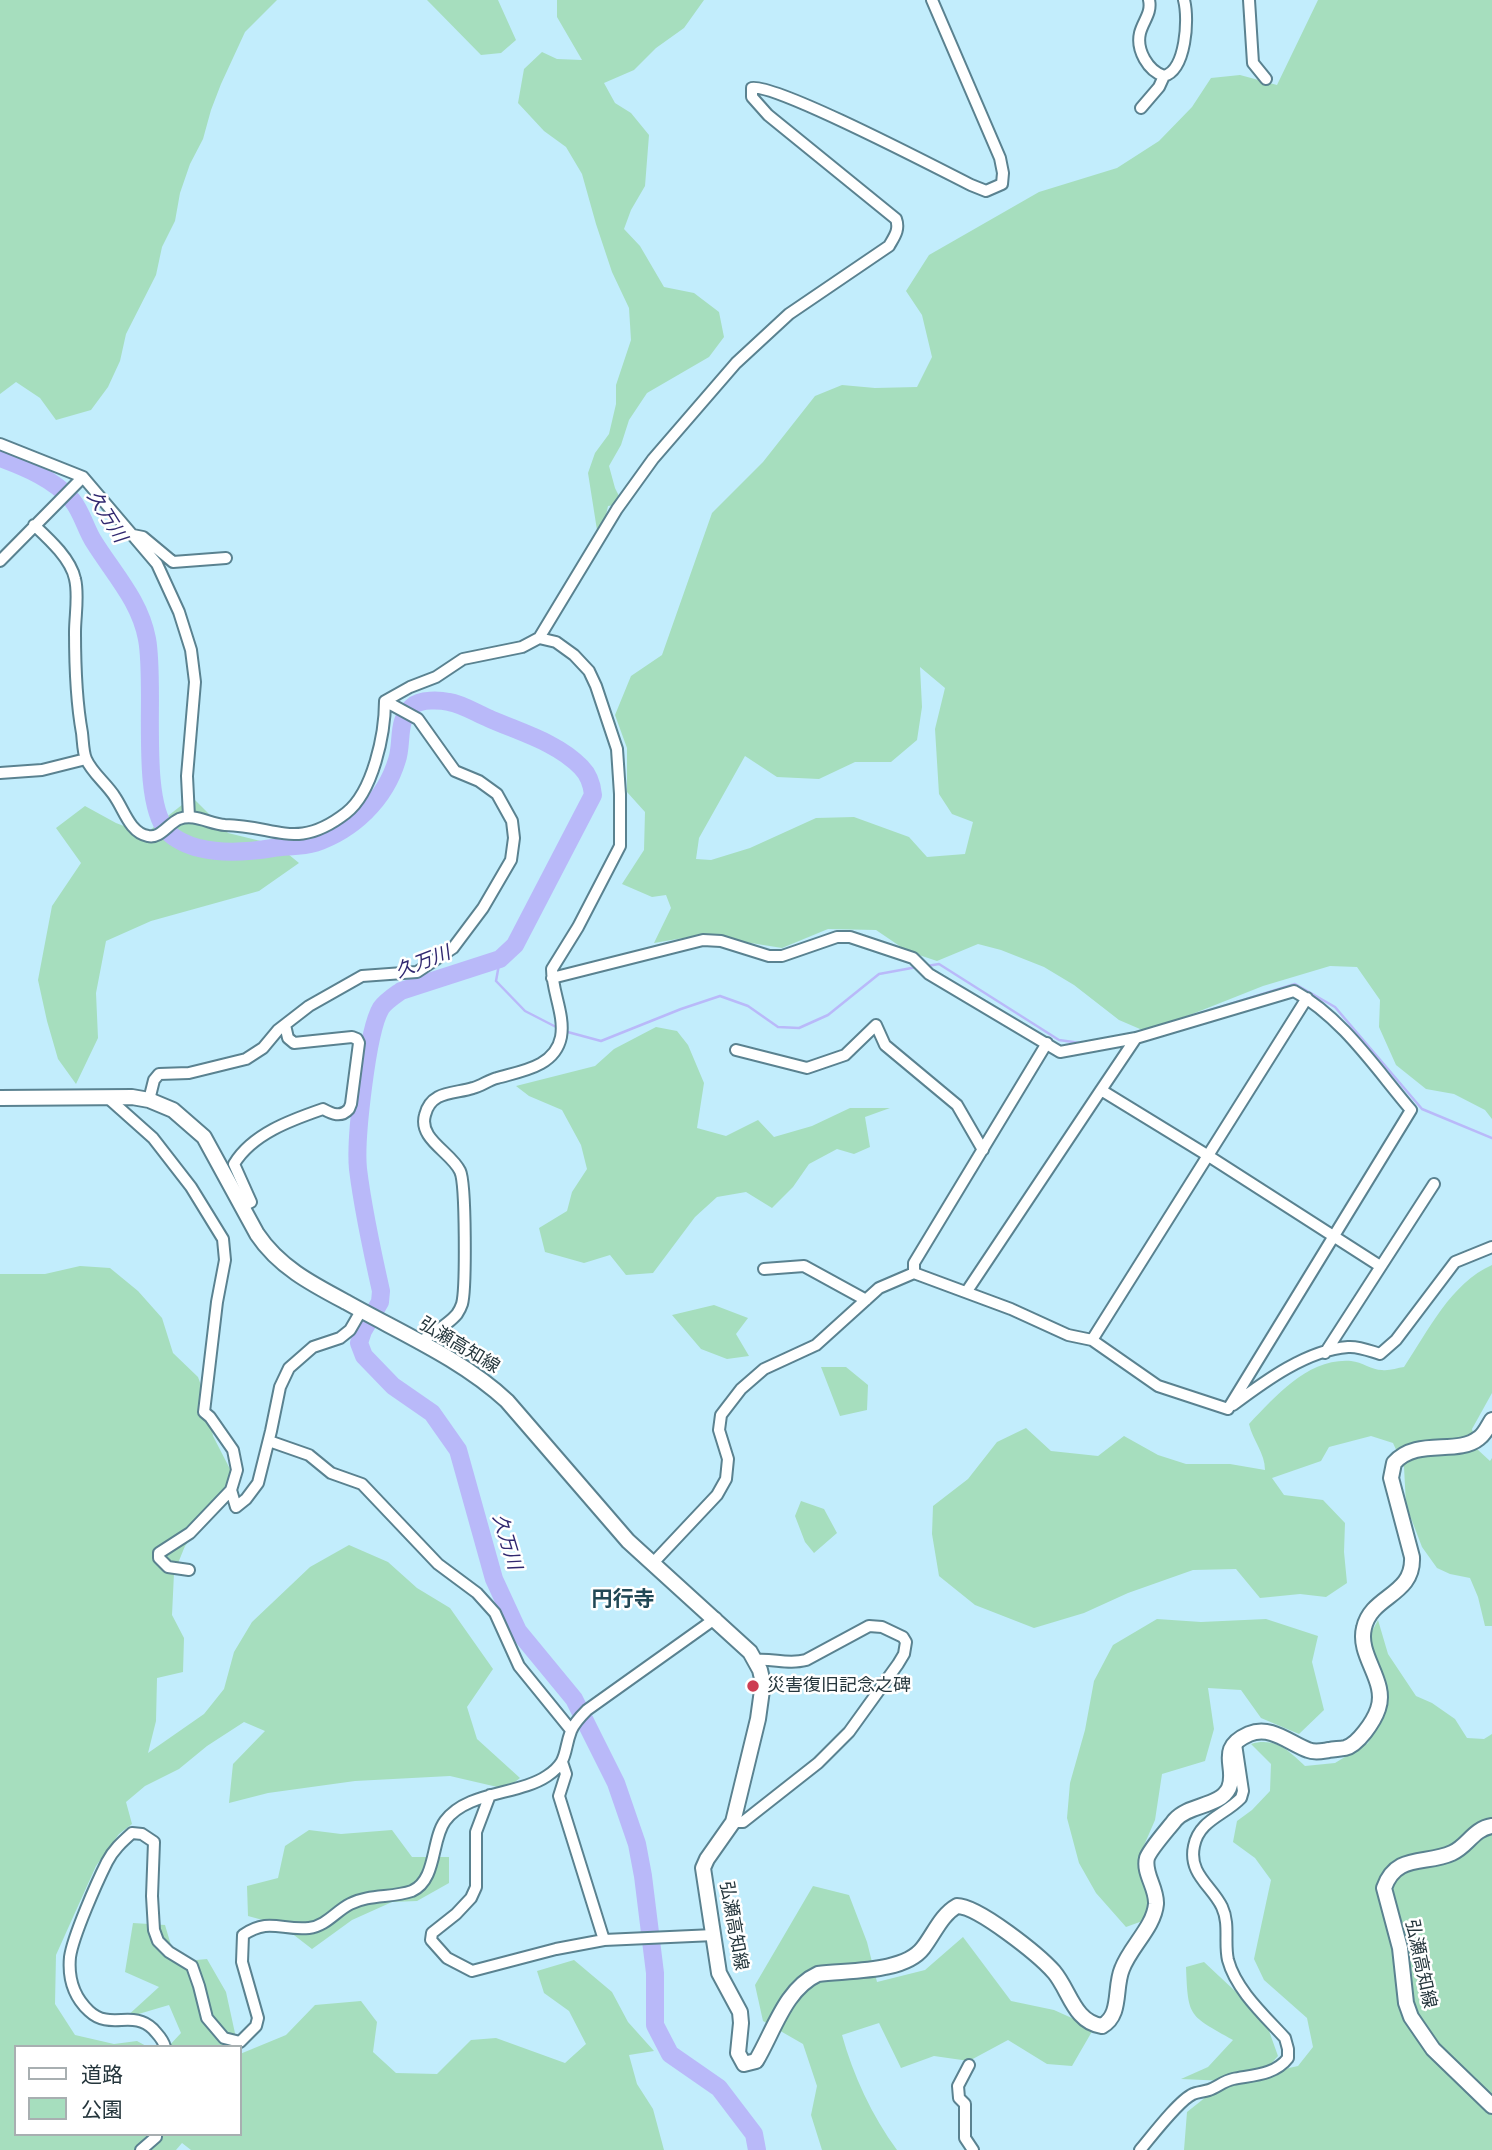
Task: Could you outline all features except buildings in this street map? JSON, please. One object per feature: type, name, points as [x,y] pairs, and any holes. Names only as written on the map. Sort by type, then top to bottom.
[{"type":"main road","name":"弘瀬高知線","points":[[0,1098],[107,1097],[149,1100],[173,1110],[204,1137],[266,1248],[298,1275],[477,1376],[507,1401],[597,1508],[652,1564],[739,1640],[755,1660],[763,1683],[761,1698],[733,1822],[703,1868],[719,1973],[740,2012],[738,2053],[744,2064],[756,2061],[790,1998],[807,1979],[818,1974],[908,1962],[923,1948],[950,1910],[957,1906],[973,1909],[1027,1948],[1054,1972],[1087,2021],[1102,2026],[1110,2022],[1114,2014],[1122,1968],[1152,1919],[1156,1907],[1155,1890],[1147,1870],[1148,1854],[1181,1814],[1223,1795],[1229,1788],[1231,1780],[1228,1759],[1236,1744]]},
{"type":"main road","points":[[1236,1744],[1243,1737],[1261,1731],[1285,1738],[1314,1752],[1350,1746],[1364,1731],[1378,1711],[1380,1695],[1363,1646],[1363,1630],[1372,1611],[1408,1580],[1413,1566],[1391,1478],[1394,1464],[1409,1452],[1474,1441],[1483,1434],[1492,1420]]},
{"type":"main road","name":"弘瀬高知線","points":[[1492,1826],[1476,1831],[1450,1855],[1402,1865],[1393,1871],[1384,1888],[1399,1948],[1406,2003],[1411,2017],[1433,2049],[1492,2106]]},
{"type":"street","points":[[34,525],[58,548],[75,578],[78,703],[86,759],[115,796],[128,821],[145,836],[155,837],[184,818],[286,834],[302,834],[328,827],[354,807],[370,783],[390,703],[410,687],[436,677],[463,659],[522,648],[539,638],[617,509],[653,459],[700,403],[736,363],[789,314],[838,278],[889,246],[897,232],[896,219],[768,115],[752,97],[752,88],[759,86],[798,101],[986,191],[1002,184],[1000,158],[932,0]]},
{"type":"street","points":[[1149,0],[1151,8],[1140,35],[1140,46],[1148,65],[1164,76],[1169,75],[1183,50],[1184,0]]},
{"type":"street","points":[[1249,0],[1254,63],[1266,79]]},
{"type":"street","points":[[1141,108],[1159,88],[1164,76]]},
{"type":"street","points":[[0,443],[83,477],[157,564],[179,612],[191,650],[195,682],[184,818]]},
{"type":"street","points":[[0,561],[83,477]]},
{"type":"street","points":[[133,535],[143,537],[173,562],[226,558]]},
{"type":"street","points":[[419,1343],[456,1314],[462,1303],[464,1266],[462,1175],[454,1160],[430,1138],[425,1126],[425,1115],[430,1104],[449,1091],[475,1088],[494,1078],[526,1071],[550,1058],[561,1039],[552,969],[578,927],[620,846],[617,749],[589,671],[574,655],[556,642],[539,638]]},
{"type":"street","points":[[149,1100],[154,1080],[159,1074],[188,1073],[246,1059],[263,1048],[285,1025],[309,1006],[362,976],[416,972],[453,948],[483,908],[511,860],[514,838],[512,821],[497,794],[480,781],[456,771],[418,719],[390,703]]},
{"type":"street","points":[[0,773],[41,770],[86,759]]},
{"type":"street","points":[[552,978],[703,940],[721,941],[769,957],[782,956],[837,937],[850,937],[884,947],[916,961],[929,974],[1060,1052],[1136,1038],[1294,991],[1307,998],[1323,1009],[1411,1110],[1228,1409]]},
{"type":"street","points":[[1092,1340],[1307,998]]},
{"type":"street","points":[[243,1206],[251,1202],[234,1164],[240,1155],[275,1128],[323,1109],[333,1115],[342,1114],[349,1110],[351,1104],[359,1044],[357,1039],[352,1037],[294,1043],[288,1038],[285,1025]]},
{"type":"street","points":[[736,1050],[807,1068],[845,1055],[876,1025],[885,1045],[957,1105],[983,1150]]},
{"type":"street","points":[[967,1291],[1136,1038]]},
{"type":"street","points":[[914,1273],[914,1263],[1047,1043]]},
{"type":"street","points":[[1101,1090],[1380,1266]]},
{"type":"street","points":[[107,1097],[153,1138],[191,1187],[223,1239],[225,1260],[217,1302],[204,1412],[233,1450],[237,1470],[231,1490],[190,1533],[159,1553],[159,1558],[168,1567],[189,1570]]},
{"type":"street","points":[[1325,1353],[1434,1184]]},
{"type":"street","points":[[1228,1409],[1292,1364],[1348,1347],[1380,1354],[1396,1340],[1455,1262],[1492,1247]]},
{"type":"street","points":[[764,1269],[804,1266],[866,1300]]},
{"type":"street","points":[[652,1564],[717,1495],[726,1479],[727,1459],[719,1430],[721,1415],[741,1389],[764,1369],[816,1345],[879,1288],[914,1273],[967,1291],[1068,1335],[1092,1340],[1158,1386],[1228,1409]]},
{"type":"street","points":[[231,1490],[236,1507],[258,1483],[280,1387],[289,1368],[313,1347],[340,1338],[350,1330],[363,1312]]},
{"type":"street","points":[[269,1441],[309,1455],[331,1473],[362,1484],[438,1564],[477,1593],[495,1613],[519,1666],[571,1730]]},
{"type":"street","points":[[164,2045],[163,2040],[145,2022],[137,2019],[103,2020],[90,2012],[75,1994],[71,1978],[70,1957],[107,1861],[119,1844],[132,1833],[142,1833],[154,1842],[152,1896],[154,1930],[158,1941],[169,1952],[192,1966],[200,1986],[207,2018],[224,2038],[240,2042],[256,2026],[258,2018],[242,1962],[243,1935],[256,1926],[308,1929],[320,1926],[350,1904],[362,1899],[398,1895],[415,1889],[425,1880],[446,1820],[463,1807],[546,1777],[562,1762],[571,1730],[587,1710],[716,1618]]},
{"type":"street","points":[[733,1822],[743,1822],[818,1763],[840,1742],[887,1681],[904,1654],[906,1642],[903,1637],[882,1627],[869,1626],[806,1660],[795,1663],[755,1660]]},
{"type":"street","points":[[1140,2150],[1153,2133],[1194,2093],[1211,2090],[1223,2082],[1254,2077],[1276,2069],[1288,2058],[1289,2049],[1284,2038],[1234,1975],[1228,1961],[1224,1912],[1219,1900],[1198,1875],[1194,1863],[1194,1846],[1200,1831],[1241,1798],[1243,1791],[1236,1744]]},
{"type":"street","points":[[562,1762],[566,1774],[559,1796],[604,1940]]},
{"type":"street","points":[[490,1796],[476,1832],[477,1886],[471,1898],[456,1914],[432,1933],[431,1940],[447,1958],[472,1971],[556,1949],[604,1940],[714,1935]]},
{"type":"street","points":[[969,2065],[958,2087],[960,2098],[965,2104],[965,2138],[973,2150]]},
{"type":"street","points":[[141,2150],[156,2136]]},
{"type":"green space","points":[[0,0],[277,0],[245,32],[221,84],[203,139],[190,164],[180,193],[175,221],[162,247],[156,275],[126,334],[120,361],[108,387],[91,410],[56,420],[40,398],[16,382],[0,394]]},
{"type":"green space","points":[[427,0],[498,0],[516,40],[501,53],[481,55]]},
{"type":"green space","points":[[557,0],[704,0],[684,28],[656,48],[634,70],[604,83],[615,103],[631,113],[649,135],[645,186],[624,229],[640,246],[664,287],[694,293],[719,312],[724,337],[709,357],[647,393],[629,420],[621,445],[609,466],[623,504],[608,506],[604,524],[597,530],[588,473],[595,453],[609,434],[616,404],[616,385],[631,340],[629,308],[612,272],[582,174],[566,147],[544,131],[518,103],[524,69],[542,52],[557,59],[582,60],[557,17]]},
{"type":"green space","points":[[1318,0],[1492,0],[1492,1119],[1485,1110],[1454,1094],[1426,1089],[1396,1065],[1379,1027],[1380,1000],[1357,967],[1330,966],[1263,986],[1147,1032],[1119,1020],[1074,985],[1044,967],[978,944],[937,961],[907,951],[876,930],[828,929],[782,948],[701,935],[654,943],[671,908],[666,895],[652,897],[622,884],[644,850],[645,812],[627,792],[627,748],[615,715],[631,676],[662,655],[712,513],[763,462],[815,396],[842,385],[875,388],[917,387],[932,357],[922,315],[906,291],[929,255],[1039,192],[1117,168],[1159,141],[1192,107],[1211,78],[1240,75],[1277,85]],"holes":[[[920,667],[945,688],[935,729],[939,794],[952,814],[973,822],[965,854],[927,857],[909,837],[854,817],[816,818],[750,848],[711,860],[696,859],[699,838],[745,756],[777,777],[819,779],[855,762],[891,762],[917,740],[922,707]]]},
{"type":"green space","points":[[192,797],[228,833],[277,845],[299,863],[259,891],[151,921],[106,941],[96,993],[98,1038],[76,1084],[58,1059],[38,980],[52,906],[81,863],[56,828],[85,806],[116,823],[145,834]]},
{"type":"green space","points":[[656,1027],[677,1031],[688,1045],[704,1083],[697,1128],[726,1136],[758,1120],[774,1137],[812,1126],[850,1108],[890,1108],[865,1117],[870,1147],[854,1154],[837,1149],[809,1164],[793,1187],[772,1208],[746,1192],[717,1197],[695,1217],[653,1273],[626,1275],[610,1255],[584,1263],[545,1252],[539,1228],[567,1211],[572,1192],[587,1169],[581,1145],[562,1110],[529,1096],[516,1086],[595,1066],[614,1049]]},
{"type":"green space","points":[[1492,1265],[1492,1393],[1472,1429],[1477,1449],[1490,1461],[1492,1458],[1492,1626],[1485,1626],[1470,1578],[1437,1568],[1422,1547],[1406,1505],[1404,1467],[1393,1443],[1371,1436],[1329,1447],[1321,1461],[1272,1478],[1284,1495],[1323,1500],[1345,1523],[1347,1583],[1326,1597],[1300,1594],[1260,1598],[1236,1569],[1193,1570],[1128,1593],[1084,1613],[1034,1628],[975,1605],[939,1576],[932,1534],[933,1506],[968,1479],[997,1442],[1026,1428],[1051,1451],[1098,1456],[1124,1436],[1158,1455],[1186,1464],[1230,1464],[1265,1470],[1249,1424],[1294,1380],[1335,1362],[1351,1361],[1382,1370],[1404,1367],[1452,1296],[1464,1283]]},
{"type":"green space","points":[[80,1266],[110,1268],[138,1291],[162,1318],[173,1353],[198,1377],[207,1402],[213,1436],[231,1471],[221,1500],[185,1546],[174,1573],[172,1615],[184,1638],[183,1672],[157,1678],[156,1721],[148,1753],[204,1714],[224,1689],[234,1652],[252,1622],[310,1567],[349,1545],[388,1562],[417,1588],[450,1608],[493,1669],[467,1707],[477,1739],[520,1778],[506,1789],[450,1776],[355,1781],[268,1793],[229,1803],[233,1764],[265,1731],[244,1722],[207,1746],[179,1769],[145,1786],[126,1802],[132,1824],[119,1834],[96,1866],[56,1955],[55,2004],[75,2035],[114,2044],[137,2041],[144,2045],[14,2045],[14,2136],[242,2136],[242,2053],[286,2035],[315,2005],[361,2001],[377,2022],[373,2052],[396,2073],[437,2074],[471,2040],[496,2038],[565,2063],[586,2044],[569,2011],[544,1993],[537,1971],[574,1960],[612,1992],[628,2022],[654,2051],[629,2055],[637,2084],[653,2109],[664,2150],[191,2150],[182,2143],[176,2150],[0,2150],[0,1274],[45,1274]]},
{"type":"green space","points":[[714,1305],[748,1318],[736,1334],[749,1356],[727,1359],[701,1349],[672,1315]]},
{"type":"green space","points":[[821,1367],[846,1367],[868,1385],[867,1410],[840,1416]]},
{"type":"green space","points":[[801,1501],[824,1509],[837,1533],[814,1553],[805,1542],[795,1516]]},
{"type":"green space","points":[[1157,1619],[1201,1622],[1266,1619],[1318,1636],[1312,1662],[1324,1710],[1299,1734],[1261,1718],[1241,1690],[1208,1688],[1214,1729],[1205,1761],[1162,1774],[1155,1820],[1139,1857],[1151,1892],[1148,1919],[1126,1927],[1096,1893],[1079,1863],[1067,1818],[1070,1783],[1085,1730],[1094,1681],[1113,1645]]},
{"type":"green space","points":[[1378,1620],[1388,1654],[1416,1696],[1455,1719],[1467,1738],[1484,1739],[1492,1734],[1492,2150],[1184,2150],[1187,2112],[1226,2081],[1181,2079],[1208,2067],[1233,2040],[1207,2025],[1194,2013],[1188,1996],[1186,1967],[1204,1962],[1268,2028],[1278,2056],[1262,2074],[1298,2066],[1313,2047],[1307,2018],[1264,1980],[1254,1959],[1271,1880],[1255,1858],[1233,1842],[1237,1821],[1270,1791],[1271,1764],[1251,1744],[1267,1742],[1281,1746],[1305,1766],[1335,1763],[1368,1743],[1379,1716],[1368,1639]]},
{"type":"green space","points":[[309,1830],[341,1834],[392,1830],[412,1857],[449,1857],[449,1883],[417,1901],[392,1902],[352,1920],[312,1949],[281,1925],[248,1916],[247,1886],[278,1878],[285,1846]]},
{"type":"green space","points":[[813,1886],[849,1895],[867,1942],[877,1982],[925,1970],[963,1937],[1011,2001],[1054,2010],[1094,2028],[1072,2066],[1047,2064],[1008,2040],[969,2061],[934,2056],[901,2068],[879,2023],[842,2035],[864,2095],[897,2150],[822,2150],[811,2115],[817,2086],[803,2044],[763,2021],[755,1985]]},
{"type":"green space","points":[[133,1923],[165,1925],[176,1962],[207,1959],[226,1992],[238,2045],[170,2045],[181,2033],[169,2005],[125,2018],[159,1987],[125,1972]]},
{"type":"waterway","name":"久万川","points":[[0,458],[39,475],[57,486],[72,500],[91,537],[139,612],[147,639],[149,659],[153,794],[158,815],[167,831],[182,842],[208,850],[245,851],[310,844],[342,830],[366,812],[384,788],[397,760],[404,718],[413,706],[425,701],[459,705],[537,738],[571,758],[590,780],[593,795],[515,945],[500,959],[401,991],[383,1005],[376,1020],[363,1086],[358,1169],[381,1291],[380,1302],[359,1343],[364,1356],[393,1386],[432,1413],[458,1450],[494,1579],[518,1631],[574,1699],[616,1783],[637,1844],[655,1973],[655,2025],[670,2054],[719,2088],[754,2134],[757,2150]]},
{"type":"waterway","points":[[500,959],[496,981],[525,1011],[558,1028]]},
{"type":"waterway","points":[[927,966],[939,964],[1059,1040],[1080,1043]]},
{"type":"waterway","points":[[564,1031],[601,1041],[720,996],[748,1006],[778,1027],[799,1028],[828,1015],[879,974],[917,967]]},
{"type":"waterway","points":[[1175,1021],[1295,984],[1335,1007],[1422,1109],[1492,1138]]},
{"type":"place","name":"災害復旧記念之碑","points":[[753,1686]]},
{"type":"district","name":"円行寺","points":[[623,1600]]}]
